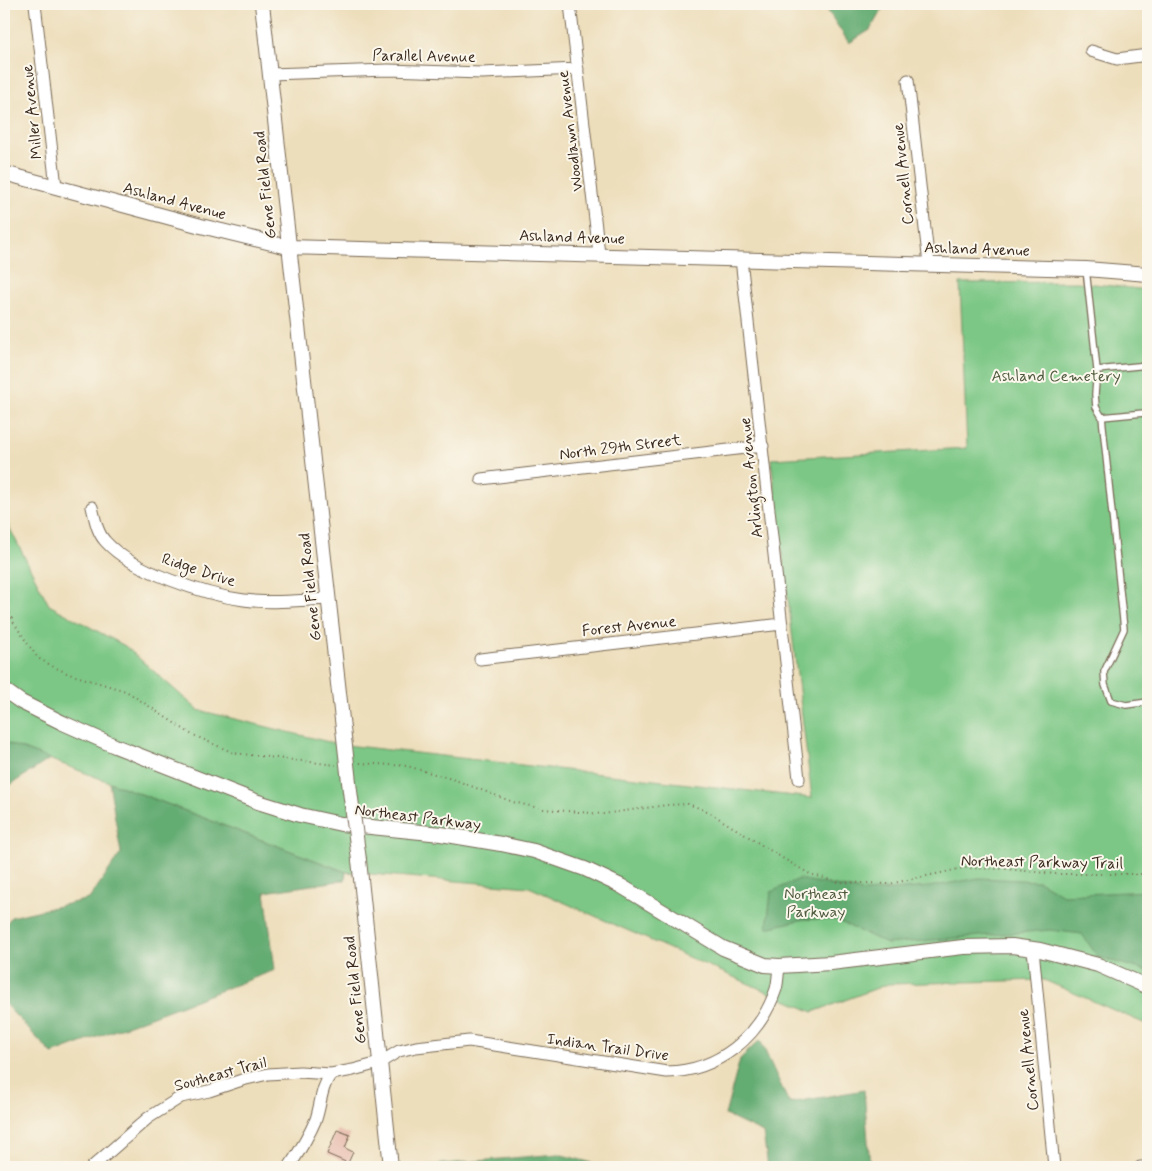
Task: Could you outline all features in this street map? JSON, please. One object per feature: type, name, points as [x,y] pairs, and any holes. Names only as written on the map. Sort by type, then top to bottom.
[{"type":"street","name":"Miller Avenue","points":[[35,4],[56,187]]},
{"type":"street","name":"Gene Field Road","points":[[262,4],[391,1167]]},
{"type":"street","name":"Woodlawn Avenue","points":[[570,4],[600,254]]},
{"type":"street","points":[[1091,51],[1117,59],[1148,55]]},
{"type":"street","name":"Parallel Avenue","points":[[270,74],[388,70],[482,73],[578,69]]},
{"type":"street","name":"Cornell Avenue","points":[[908,80],[928,264]]},
{"type":"street","name":"Ashland Avenue","points":[[4,173],[288,247],[928,264],[1086,269],[1148,274]]},
{"type":"street","name":"Arlington Avenue","points":[[742,259],[799,779]]},
{"type":"street","name":"North 29th Street","points":[[481,479],[763,446]]},
{"type":"street","name":"Ridge Drive","points":[[92,507],[97,527],[105,541],[136,564],[179,583],[220,595],[246,600],[328,600]]},
{"type":"street","name":"Forest Avenue","points":[[480,659],[782,624]]},
{"type":"street","name":"Northeast Parkway","points":[[4,690],[22,702],[63,723],[115,746],[258,802],[292,813],[341,824],[441,834],[501,844],[534,851],[585,869],[621,886],[723,948],[765,965],[831,963],[991,945],[1033,949],[1098,966],[1148,987]]},
{"type":"street","name":"Cornell Avenue","points":[[1033,949],[1054,1167]]},
{"type":"street","name":"Indian Trail Drive","points":[[379,1063],[399,1051],[416,1047],[469,1041],[667,1072],[695,1070],[726,1055],[752,1032],[766,1012],[776,988],[780,966]]},
{"type":"street","name":"Southeast Trail","points":[[92,1167],[148,1118],[181,1097],[209,1092],[242,1080],[268,1074],[300,1072],[331,1074],[379,1063]]},
{"type":"street","points":[[289,1167],[304,1144],[316,1117],[325,1083],[331,1074]]},
{"type":"street","points":[[1140,1167],[1148,1167]]},
{"type":"lane","points":[[1086,269],[1097,370],[1096,407],[1102,417],[1124,629],[1104,672],[1105,685],[1111,701],[1126,705],[1148,702]]},
{"type":"lane","points":[[1097,370],[1148,365]]},
{"type":"lane","points":[[1102,417],[1148,411]]},
{"type":"path","name":"Northeast Parkway Trail","points":[[4,599],[14,623],[38,658],[69,674],[126,691],[192,734],[234,753],[333,765],[370,762],[407,766],[455,780],[513,802],[543,809],[603,814],[688,804],[707,811],[810,874],[839,882],[888,884],[964,868],[1007,869],[1055,874],[1148,874]]},
{"type":"green space","points":[[804,4],[885,4],[870,30],[849,43],[824,5],[806,7]]},
{"type":"green space","name":"Ashland Cemetery","points":[[1077,282],[1148,290],[1148,1025],[1044,980],[888,984],[813,1012],[529,887],[346,872],[4,742],[4,517],[49,605],[125,646],[198,710],[337,744],[812,798],[771,459],[967,448],[960,283]]},
{"type":"green space","points":[[4,742],[50,759],[4,789]]},
{"type":"green space","points":[[109,782],[346,872],[345,880],[265,892],[275,970],[52,1054],[4,1003],[4,928],[11,917],[89,899],[121,853]]},
{"type":"green space","points":[[979,878],[1039,881],[1063,895],[1148,891],[1148,971],[1098,957],[1082,934],[1050,930],[887,944],[836,920],[804,919],[767,928],[771,892],[799,879],[866,892],[929,887]]},
{"type":"green space","points":[[760,1040],[789,1103],[864,1090],[870,1167],[768,1167],[763,1133],[725,1115],[740,1059]]},
{"type":"green space","points":[[558,1154],[608,1167],[408,1167]]},
{"type":"building","points":[[337,1130],[350,1135],[345,1148],[353,1152],[348,1163],[327,1154]]}]
